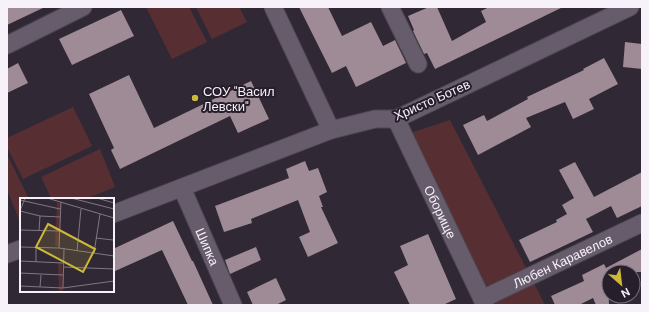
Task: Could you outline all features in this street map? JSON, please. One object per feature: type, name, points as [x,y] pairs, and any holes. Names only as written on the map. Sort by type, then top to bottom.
[{"type":"street","points":[[7,45],[83,7]]},
{"type":"street","points":[[273,7],[332,130]]},
{"type":"street","points":[[390,7],[418,64]]},
{"type":"street","name":"Христо Ботев","points":[[114,214],[332,130],[375,119],[396,119],[630,7]]},
{"type":"street","name":"Оборище","points":[[396,119],[484,302]]},
{"type":"street","name":"Шипка","points":[[182,188],[233,305]]},
{"type":"street","name":"Любен Каравелов","points":[[484,302],[642,223]]},
{"type":"street","points":[[7,254],[20,249]]},
{"type":"shaded area","points":[[146,7],[189,7],[207,42],[172,59]]},
{"type":"shaded area","points":[[196,7],[239,7],[247,22],[212,39]]},
{"type":"shaded area","points":[[73,107],[92,146],[23,179],[7,147],[7,138]]},
{"type":"shaded area","points":[[450,120],[545,305],[486,305],[404,135]]},
{"type":"shaded area","points":[[100,149],[115,187],[88,198],[51,198],[41,177]]},
{"type":"shaded area","points":[[7,154],[29,198],[20,198],[20,222],[7,190]]},
{"type":"building","points":[[7,7],[45,7],[7,25]]},
{"type":"building","points":[[299,7],[328,7],[342,36],[371,22],[383,46],[395,40],[406,63],[356,87],[346,66],[332,73]]},
{"type":"building","points":[[429,7],[437,7],[452,41],[486,22],[481,11],[489,7],[563,7],[435,69],[427,53],[424,54],[413,31],[414,30],[408,16]]},
{"type":"building","points":[[121,10],[134,36],[72,65],[59,39]]},
{"type":"building","points":[[625,42],[642,44],[642,69],[623,67]]},
{"type":"building","points":[[604,58],[618,84],[589,99],[594,109],[573,119],[565,102],[526,118],[531,127],[478,155],[463,125],[484,115],[487,121],[528,99],[527,97],[584,70],[583,69]]},
{"type":"building","points":[[18,63],[28,83],[7,93],[7,69]]},
{"type":"building","points":[[129,75],[154,128],[251,81],[269,119],[238,133],[230,116],[120,169],[111,150],[114,148],[89,94]]},
{"type":"building","points":[[305,161],[309,171],[318,168],[327,192],[319,196],[323,207],[321,207],[338,243],[308,257],[299,237],[310,232],[298,200],[251,219],[252,223],[224,232],[215,206],[289,178],[286,169]]},
{"type":"building","points":[[575,162],[594,197],[642,172],[642,206],[617,218],[611,206],[586,219],[593,232],[530,262],[519,240],[557,222],[556,220],[567,214],[562,205],[574,198],[559,170]]},
{"type":"building","points":[[173,221],[213,305],[188,305],[162,250],[114,272],[114,249]]},
{"type":"building","points":[[428,234],[456,299],[443,305],[410,305],[394,272],[408,265],[400,246]]},
{"type":"building","points":[[256,247],[261,260],[230,274],[225,260]]},
{"type":"building","points":[[642,249],[642,272],[641,264],[614,264]]},
{"type":"building","points":[[601,266],[601,304],[609,305],[596,305],[593,298],[579,305],[555,305],[551,296],[584,281],[582,275]]},
{"type":"building","points":[[276,278],[286,300],[276,305],[253,305],[247,292]]},
{"type":"place","name":"СОУ \"Васил Левски\"","points":[[195,98]]}]
